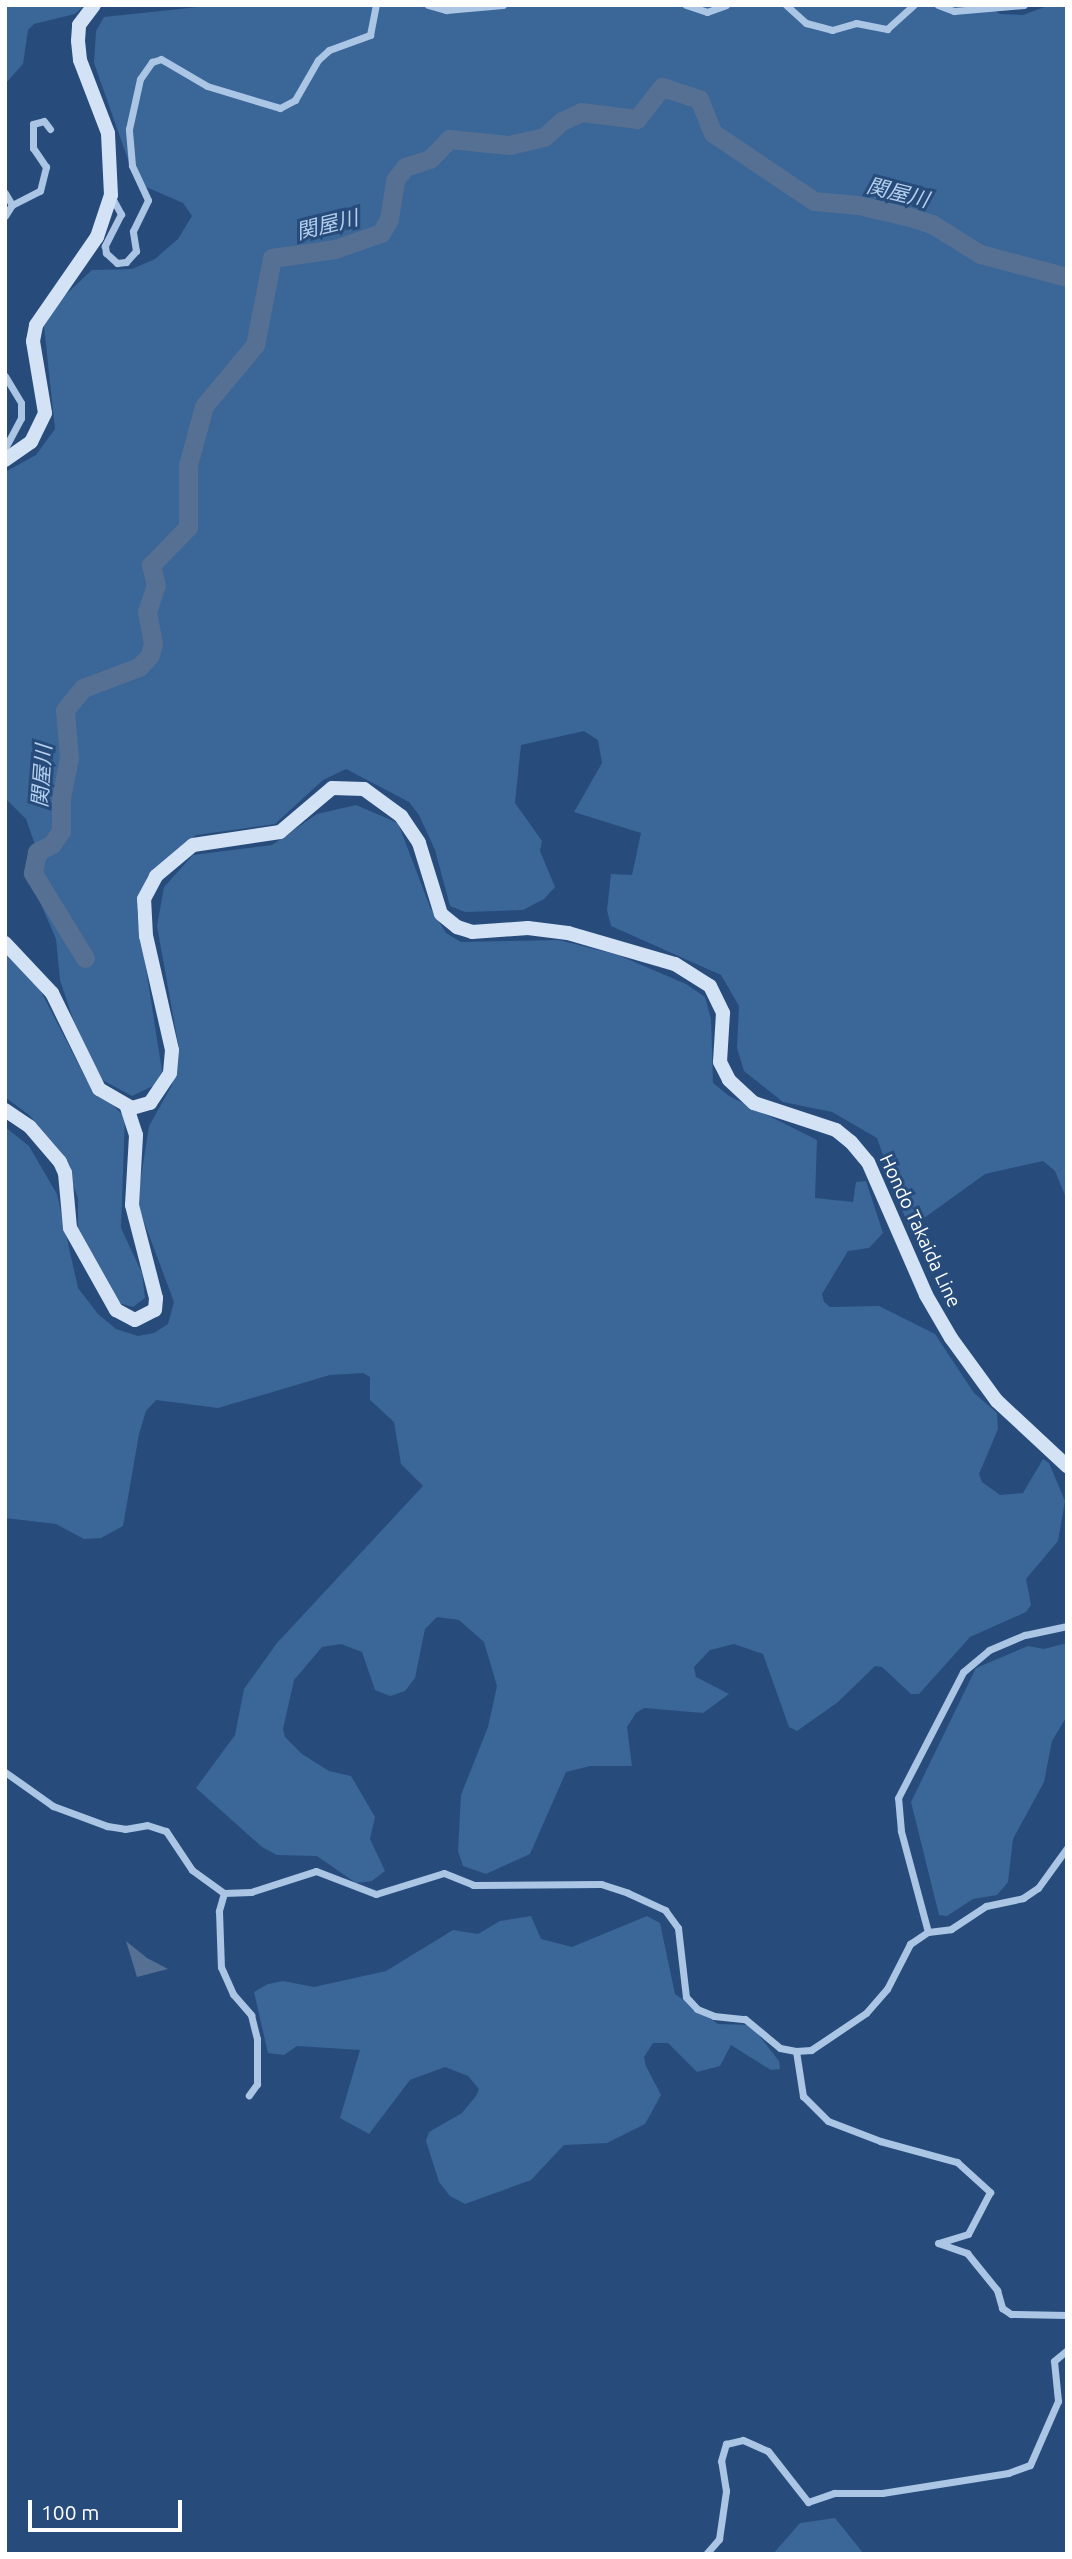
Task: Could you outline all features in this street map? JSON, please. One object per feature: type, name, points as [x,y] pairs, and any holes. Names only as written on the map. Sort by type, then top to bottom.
[{"type":"main road","points":[[5,460],[31,442],[45,413],[33,341],[36,325],[97,237],[111,195],[108,133],[80,60],[78,41],[79,25],[94,5]]},
{"type":"main road","name":"Hondo Takaida Line","points":[[127,1107],[150,1103],[170,1073],[172,1050],[146,936],[144,899],[156,876],[193,845],[280,832],[332,788],[364,789],[401,816],[419,843],[441,914],[457,927],[472,932],[528,928],[568,933],[675,964],[710,986],[723,1013],[720,1062],[729,1080],[754,1103],[836,1130],[868,1162],[926,1295],[951,1338],[997,1401],[1067,1465]]},
{"type":"main road","points":[[5,943],[52,993],[99,1089],[127,1107],[136,1135],[132,1205],[156,1298],[155,1310],[135,1320],[116,1310],[70,1228],[65,1173],[60,1162],[30,1128],[5,1110]]},
{"type":"street","points":[[111,195],[121,214],[105,246],[106,253],[117,264],[126,262],[136,251],[133,231],[148,200],[132,165],[129,129],[139,79],[152,62],[161,59],[207,86],[280,108],[295,100],[318,60],[329,50],[370,35],[376,5]]},
{"type":"street","points":[[428,5],[446,10],[503,5]]},
{"type":"street","points":[[686,5],[707,12],[726,5]]},
{"type":"street","points":[[786,5],[806,23],[832,30],[856,23],[887,29],[914,5]]},
{"type":"street","points":[[938,5],[954,11],[1024,5]]},
{"type":"street","points":[[5,216],[12,205],[40,191],[46,178],[42,154],[33,148],[33,124],[44,121],[50,129]]},
{"type":"street","points":[[5,193],[12,205]]},
{"type":"street","points":[[5,376],[21,403],[21,418],[5,448]]},
{"type":"street","points":[[928,1932],[901,1831],[898,1798],[963,1672],[989,1650],[1025,1635],[1067,1626]]},
{"type":"street","points":[[5,1772],[53,1806],[107,1826],[125,1829],[147,1825],[166,1831],[192,1870],[224,1893],[251,1892],[305,1871],[376,1894],[444,1873],[473,1885],[601,1884],[665,1910],[678,1928],[686,1997],[697,2009],[714,2016],[745,2019],[780,2048],[796,2051],[811,2050],[866,2013],[887,1989],[910,1944],[928,1932],[951,1928],[986,1906],[1023,1898],[1038,1888],[1067,1848]]},
{"type":"street","points":[[224,1893],[219,1911],[221,1967],[233,1994],[251,2015],[257,2039],[257,2084],[249,2095]]},
{"type":"street","points":[[796,2051],[803,2096],[828,2121],[880,2141],[957,2162],[990,2193],[968,2234],[937,2243],[967,2253],[997,2290],[1002,2308],[1011,2314],[1067,2315]]},
{"type":"street","points":[[706,2554],[719,2539],[726,2491],[721,2461],[726,2444],[743,2440],[768,2451],[808,2502],[834,2493],[882,2493],[1008,2473],[1030,2465],[1058,2401],[1054,2361],[1067,2350]]},
{"type":"shaded area","points":[[5,5],[85,5],[75,14],[34,24],[28,30],[23,64],[5,84]]},
{"type":"shaded area","points":[[217,5],[986,5],[1000,14],[1023,15],[1050,5],[1067,5],[1067,1200],[1055,1171],[1043,1161],[985,1174],[909,1229],[877,1138],[832,1112],[783,1102],[744,1071],[737,1048],[739,1006],[721,975],[611,926],[607,910],[611,874],[632,875],[641,833],[574,812],[602,763],[598,740],[584,731],[521,745],[515,803],[542,841],[540,851],[555,887],[544,899],[523,910],[465,912],[450,906],[435,850],[419,815],[409,802],[346,769],[323,780],[275,824],[196,835],[147,877],[137,911],[162,1071],[155,1085],[132,1096],[97,1077],[88,1064],[60,980],[56,939],[40,902],[34,842],[26,819],[5,798],[5,472],[36,455],[55,429],[44,326],[62,298],[92,270],[132,269],[155,259],[178,239],[192,216],[183,203],[146,187],[131,168],[94,63],[96,31],[104,17]]},
{"type":"shaded area","points":[[356,805],[398,823],[430,907],[446,933],[461,942],[559,940],[618,955],[686,984],[705,997],[711,1019],[713,1083],[729,1096],[817,1140],[815,1198],[853,1202],[856,1182],[866,1181],[883,1233],[869,1248],[848,1251],[822,1294],[824,1302],[830,1307],[879,1306],[935,1334],[974,1393],[997,1413],[998,1429],[979,1474],[982,1482],[1000,1495],[1023,1493],[1043,1459],[1049,1463],[1065,1501],[1058,1541],[1026,1579],[1031,1605],[1026,1612],[970,1637],[919,1694],[911,1694],[882,1667],[875,1666],[838,1702],[797,1731],[789,1727],[763,1654],[734,1644],[710,1650],[694,1667],[696,1677],[729,1694],[703,1713],[644,1708],[636,1713],[627,1727],[632,1766],[590,1766],[566,1772],[530,1854],[486,1874],[463,1866],[458,1851],[461,1795],[488,1727],[497,1686],[484,1642],[459,1620],[437,1617],[425,1629],[415,1678],[405,1691],[390,1696],[375,1690],[362,1652],[341,1644],[322,1647],[294,1680],[283,1729],[285,1737],[302,1754],[329,1771],[351,1776],[375,1817],[370,1839],[385,1871],[372,1881],[356,1883],[317,1856],[277,1855],[262,1847],[196,1788],[235,1735],[244,1689],[277,1643],[423,1486],[401,1464],[394,1422],[370,1400],[370,1377],[363,1373],[330,1375],[218,1408],[156,1400],[146,1411],[139,1434],[123,1526],[101,1538],[84,1539],[56,1524],[5,1518],[5,1127],[29,1146],[57,1194],[78,1288],[98,1314],[116,1329],[138,1336],[154,1333],[168,1324],[174,1302],[137,1203],[149,1126],[172,1085],[179,1049],[157,926],[164,887],[193,855],[272,845],[317,814]]},
{"type":"shaded area","points":[[5,954],[32,974],[86,1079],[125,1117],[121,1228],[142,1273],[145,1298],[133,1307],[118,1303],[78,1238],[78,1198],[60,1151],[29,1115],[5,1097]]},
{"type":"shaded area","points":[[1067,1643],[1067,1716],[1052,1741],[1044,1782],[1013,1839],[1008,1882],[997,1895],[973,1899],[947,1916],[939,1915],[911,1802],[976,1668],[1028,1646],[1044,1649]]},
{"type":"shaded area","points":[[531,1916],[541,1939],[572,1947],[647,1916],[660,1923],[675,1994],[718,2024],[751,2025],[779,2061],[780,2069],[771,2070],[731,2045],[720,2066],[697,2072],[668,2043],[653,2043],[644,2057],[661,2095],[645,2124],[607,2143],[564,2145],[531,2180],[465,2204],[450,2196],[439,2182],[426,2141],[429,2132],[462,2113],[476,2096],[479,2089],[468,2076],[445,2067],[410,2080],[369,2134],[340,2118],[360,2050],[297,2046],[284,2055],[268,2053],[254,1992],[268,1984],[283,1981],[314,1987],[386,1971],[453,1930],[478,1934],[500,1921]]},
{"type":"shaded area","points":[[126,1941],[147,1958],[168,1969],[137,1977]]},
{"type":"shaded area","points":[[835,2518],[864,2554],[773,2554],[800,2523]]},
{"type":"waterway","name":"関屋川","points":[[85,958],[33,873],[37,852],[52,844],[61,831],[61,798],[69,758],[65,710],[83,688],[139,667],[150,655],[153,643],[147,612],[156,585],[151,565],[188,527],[188,465],[204,406],[255,345],[272,258],[335,249],[381,233],[389,219],[395,180],[405,167],[430,159],[449,139],[509,145],[544,137],[562,121],[581,112],[637,119],[662,87],[699,99],[713,133],[814,201],[858,205],[910,217],[932,224],[980,254],[1067,277]]}]
